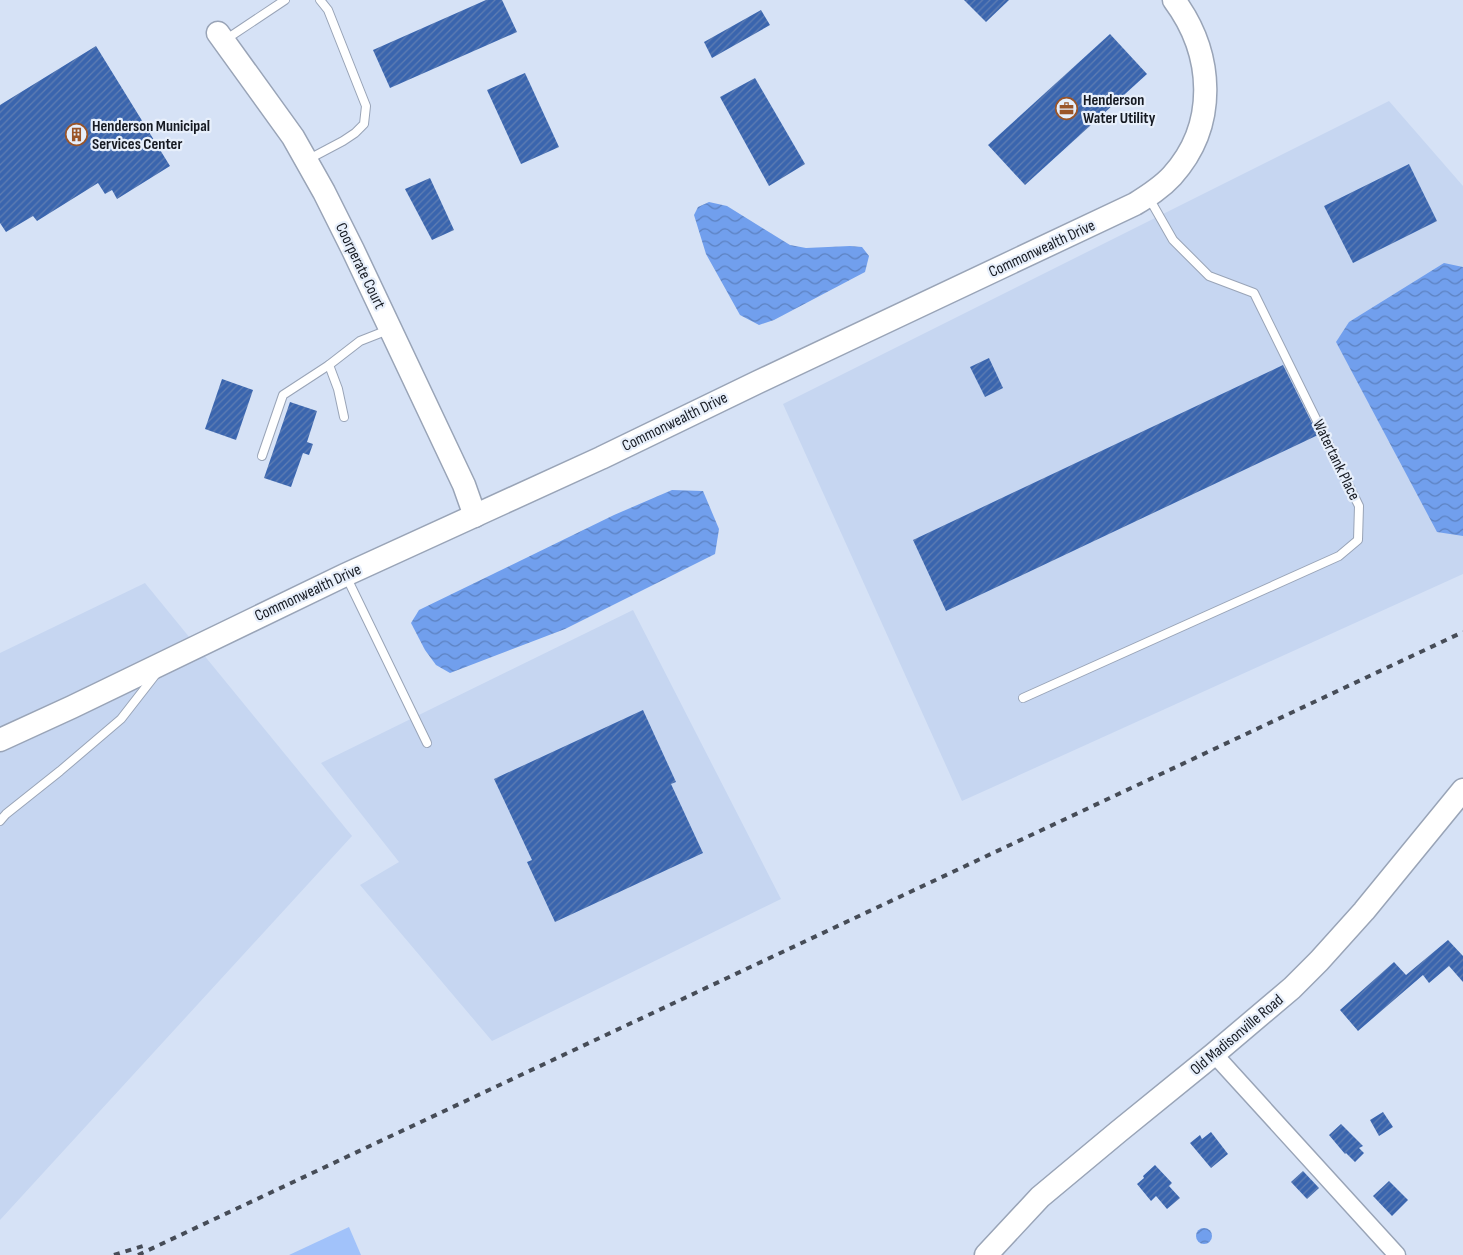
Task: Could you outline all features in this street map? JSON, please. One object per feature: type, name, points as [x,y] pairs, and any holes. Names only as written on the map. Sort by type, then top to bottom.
[{"type":"street","name":"Commonwealth Drive","points":[[0,740],[345,575],[475,516],[1114,215],[1148,196],[1171,177],[1184,160],[1197,136],[1205,104],[1206,83],[1198,43],[1174,0]]},
{"type":"street","name":"Coorperate Court","points":[[221,37],[307,160],[353,250],[464,485],[475,516]]},
{"type":"street","name":"Old Madisonville Road","points":[[986,1255],[1048,1190],[1292,988],[1369,905],[1463,790]]},
{"type":"street","points":[[1214,1054],[1397,1255]]},
{"type":"lane","points":[[221,37],[285,0]]},
{"type":"lane","points":[[307,160],[355,133],[364,124],[366,106],[328,10],[320,0]]},
{"type":"lane","name":"Watertank Place","points":[[1023,698],[1339,556],[1358,540],[1358,506],[1254,293],[1209,276],[1172,240],[1148,196]]},
{"type":"lane","points":[[262,456],[283,395],[329,365],[360,341],[390,329]]},
{"type":"lane","points":[[329,365],[338,389],[344,417]]},
{"type":"lane","points":[[345,575],[427,743]]},
{"type":"lane","points":[[0,821],[121,719],[166,660]]},
{"type":"shaded area","points":[[1389,101],[1463,186],[1463,574],[962,801],[783,404]]},
{"type":"shaded area","points":[[145,583],[352,836],[0,1220],[0,653]]},
{"type":"shaded area","points":[[633,610],[781,899],[492,1041],[360,885],[399,862],[321,763]]},
{"type":"shaded area","points":[[349,1227],[361,1255],[289,1255]]},
{"type":"water","points":[[709,202],[727,206],[790,245],[806,248],[862,247],[869,256],[865,272],[774,320],[759,325],[740,315],[706,254],[694,215],[698,207]]},
{"type":"water","points":[[1444,263],[1463,267],[1463,536],[1437,532],[1336,342],[1349,322]]},
{"type":"water","points":[[672,490],[703,491],[719,529],[715,554],[565,629],[450,673],[436,665],[425,650],[411,623],[419,610],[614,515]]},
{"type":"water","points":[[1204,1228],[1210,1230],[1212,1236],[1210,1242],[1204,1244],[1198,1242],[1196,1236],[1198,1230]]},
{"type":"building","points":[[486,0],[502,0],[517,32],[390,88],[373,50]]},
{"type":"building","points":[[964,0],[1009,0],[986,22]]},
{"type":"building","points":[[761,10],[770,25],[712,58],[704,42]]},
{"type":"building","name":"Henderson Water Utility","points":[[1110,34],[1147,74],[1025,185],[988,145]]},
{"type":"building","name":"Henderson Municipal Services Center","points":[[96,46],[170,166],[117,199],[112,190],[105,194],[98,183],[37,221],[33,216],[6,232],[0,223],[0,105]]},
{"type":"building","points":[[525,73],[559,147],[521,164],[487,90]]},
{"type":"building","points":[[755,78],[805,164],[769,186],[720,97]]},
{"type":"building","points":[[1409,164],[1437,221],[1353,263],[1324,206]]},
{"type":"building","points":[[430,178],[454,230],[432,240],[405,189]]},
{"type":"building","points":[[989,358],[1003,388],[985,397],[970,367]]},
{"type":"building","points":[[1283,365],[1318,435],[946,611],[913,540]]},
{"type":"building","points":[[222,379],[253,390],[236,440],[205,429]]},
{"type":"building","points":[[290,402],[317,411],[307,442],[313,444],[309,455],[303,453],[291,487],[264,478]]},
{"type":"building","points":[[643,710],[676,782],[671,784],[703,853],[555,922],[527,862],[532,860],[494,779]]},
{"type":"building","points":[[1448,940],[1463,956],[1463,982],[1449,966],[1429,983],[1423,975],[1358,1031],[1340,1010],[1394,962],[1406,975]]},
{"type":"building","points":[[1383,1112],[1393,1127],[1379,1136],[1370,1120]]},
{"type":"building","points":[[1341,1124],[1363,1146],[1359,1148],[1364,1153],[1355,1162],[1345,1154],[1329,1135]]},
{"type":"building","points":[[1211,1132],[1228,1154],[1211,1168],[1190,1143],[1200,1135],[1202,1139]]},
{"type":"building","points":[[1155,1165],[1172,1183],[1169,1186],[1180,1198],[1167,1209],[1156,1196],[1151,1201],[1137,1184]]},
{"type":"building","points":[[1303,1171],[1319,1188],[1307,1199],[1291,1182]]},
{"type":"building","points":[[1389,1181],[1408,1200],[1392,1216],[1373,1196]]},
{"type":"railway","points":[[138,1255],[1463,632]]},
{"type":"railway","points":[[114,1255],[146,1245]]},
{"type":"place","name":"Henderson Water Utility","points":[[1067,109]]},
{"type":"place","name":"Henderson Municipal Services Center","points":[[76,135]]}]
